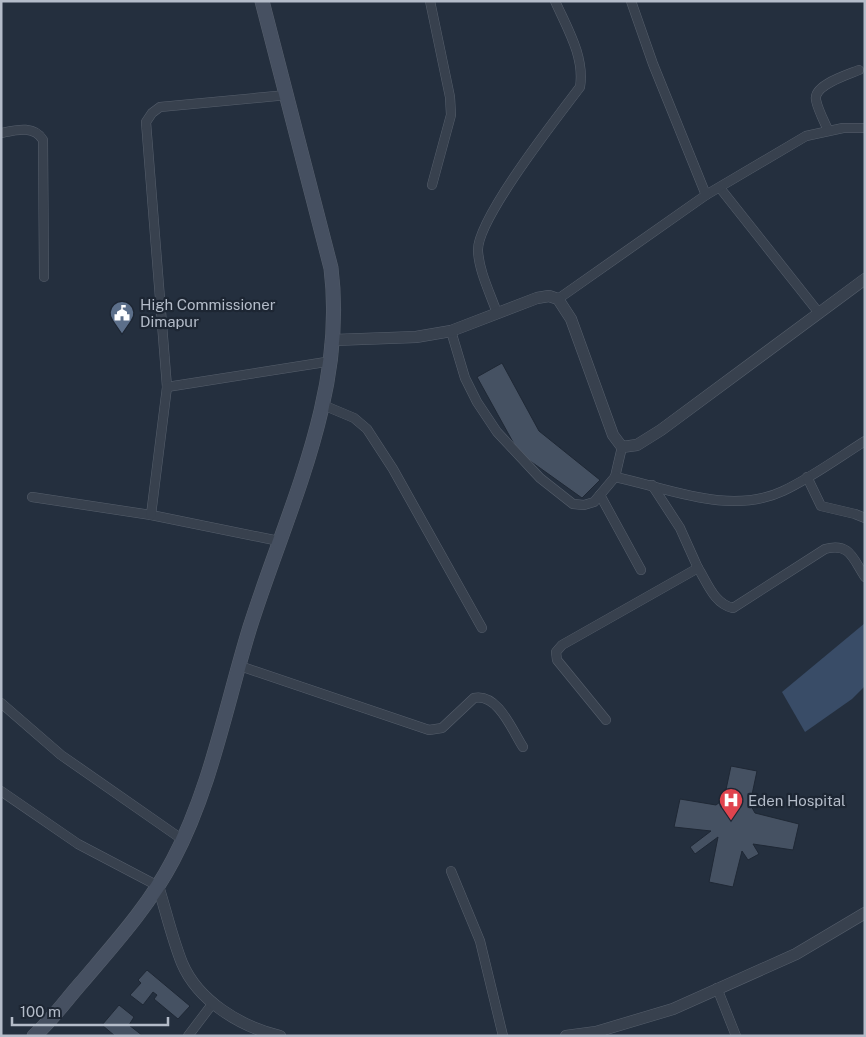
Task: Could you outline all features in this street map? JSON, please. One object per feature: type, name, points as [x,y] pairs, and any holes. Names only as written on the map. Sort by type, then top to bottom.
[{"type":"main road","points":[[38,1032],[129,926],[158,886],[183,840],[196,810],[323,405],[332,361],[334,340],[334,289],[329,254],[262,1]]},
{"type":"street","points":[[430,1],[450,97],[451,115],[432,185]]},
{"type":"street","points":[[497,313],[479,256],[478,249],[482,234],[525,160],[580,87],[582,74],[580,61],[555,1]]},
{"type":"street","points":[[631,1],[653,64],[706,195]]},
{"type":"street","points":[[828,130],[815,99],[816,92],[822,86],[859,70]]},
{"type":"street","points":[[151,515],[167,387],[146,122],[152,113],[160,107],[287,95]]},
{"type":"street","points":[[558,299],[706,195],[806,136],[828,130],[865,128]]},
{"type":"street","points":[[1,133],[32,130],[39,134],[43,140],[44,277]]},
{"type":"street","points":[[720,188],[819,314]]},
{"type":"street","points":[[622,447],[637,445],[661,430],[865,279]]},
{"type":"street","points":[[334,340],[416,337],[451,331],[537,298],[549,296],[558,299],[571,319],[613,435],[622,447]]},
{"type":"street","points":[[451,331],[466,378],[477,402],[497,432],[540,478],[574,504],[584,505],[594,502],[600,495],[615,477],[622,447]]},
{"type":"street","points":[[167,387],[332,361]]},
{"type":"street","points":[[323,405],[354,418],[367,429],[393,469],[482,628]]},
{"type":"street","points":[[615,477],[652,484],[700,498],[737,501],[762,499],[783,491],[865,441]]},
{"type":"street","points":[[807,477],[821,506],[865,518]]},
{"type":"street","points":[[652,484],[680,528],[698,568],[718,601],[725,606],[732,608],[825,549],[835,546],[843,547],[848,551],[865,577]]},
{"type":"street","points":[[600,495],[641,570]]},
{"type":"street","points":[[32,497],[151,515],[279,541]]},
{"type":"street","points":[[606,720],[556,660],[556,652],[562,645],[698,568]]},
{"type":"street","points":[[240,666],[429,730],[442,728],[474,698],[486,699],[497,707],[523,747]]},
{"type":"street","points":[[1,703],[61,755],[183,840]]},
{"type":"street","points":[[1,791],[85,849],[158,886],[183,964],[198,987],[213,1002],[238,1021],[280,1036]]},
{"type":"street","points":[[451,871],[480,941],[504,1036]]},
{"type":"street","points":[[566,1036],[596,1032],[673,1009],[796,954],[865,913]]},
{"type":"street","points":[[717,988],[736,1036]]},
{"type":"street","points":[[188,1036],[213,1002]]},
{"type":"water","points":[[865,623],[865,686],[852,699],[805,732],[782,692]]},
{"type":"building","points":[[502,363],[539,431],[600,480],[582,498],[519,453],[477,377]]},
{"type":"building","name":"Eden Hospital","points":[[731,766],[757,771],[750,804],[755,813],[799,824],[793,850],[753,844],[759,854],[748,860],[742,851],[733,887],[709,882],[718,837],[695,854],[690,847],[711,831],[674,827],[680,799],[716,805],[724,799]]},
{"type":"building","points":[[147,970],[190,1006],[178,1019],[154,999],[157,995],[153,992],[143,1005],[130,995],[141,983],[138,980]]},
{"type":"building","points":[[119,1005],[134,1017],[129,1025],[143,1036],[115,1036],[102,1025]]},
{"type":"place","name":"High Commissioner Dimapur","points":[[122,334]]},
{"type":"place","name":"Eden Hospital","points":[[731,821]]}]
